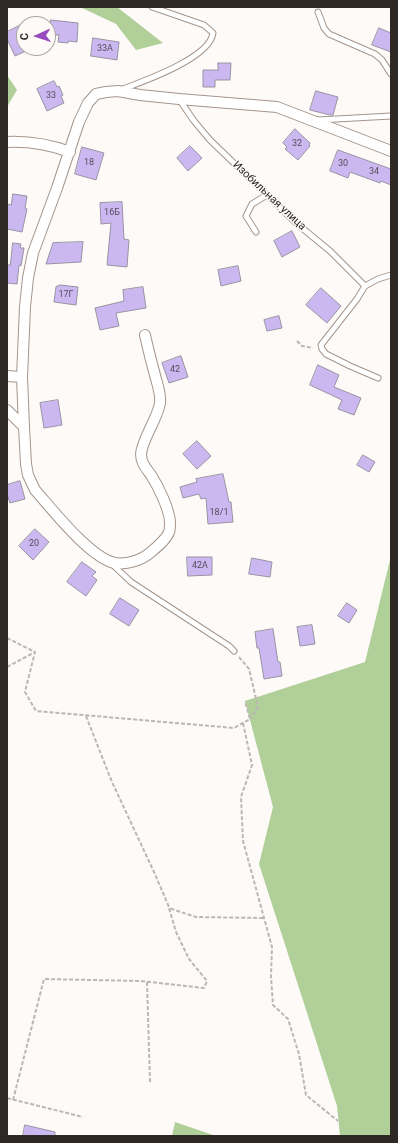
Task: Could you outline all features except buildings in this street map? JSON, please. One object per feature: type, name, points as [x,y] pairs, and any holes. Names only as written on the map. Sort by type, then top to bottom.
[{"type":"street","points":[[145,335],[160,397],[158,410],[142,450],[142,460],[144,466],[161,493],[169,514],[170,531],[152,551],[144,557],[125,564],[114,563],[89,548],[35,490],[28,475],[26,464],[22,377],[25,307],[30,266],[33,253],[70,152],[79,122],[88,103],[96,94],[118,91],[179,99],[277,107],[391,151]]},
{"type":"street","points":[[7,142],[29,142],[54,146],[70,152]]},
{"type":"street","points":[[7,376],[22,377]]},
{"type":"street","points":[[7,410],[24,427]]},
{"type":"lane","points":[[118,91],[159,76],[188,61],[203,49],[212,37],[213,33],[204,25],[152,7]]},
{"type":"lane","points":[[318,12],[324,28],[329,34],[375,54],[382,60],[391,74]]},
{"type":"lane","name":"Изобильная улица","points":[[179,99],[194,121],[210,140],[296,222],[330,251],[365,286]]},
{"type":"lane","points":[[313,120],[391,116]]},
{"type":"lane","points":[[256,232],[246,216],[252,204],[267,195]]},
{"type":"lane","points":[[378,378],[326,354],[321,345],[365,286],[378,279],[391,275]]},
{"type":"lane","points":[[107,560],[131,582],[229,646],[234,651]]},
{"type":"path","points":[[297,340],[302,346],[322,349]]},
{"type":"path","points":[[7,638],[35,652]]},
{"type":"path","points":[[35,652],[25,692],[36,711],[234,728],[250,719],[258,707],[249,669],[234,651]]},
{"type":"path","points":[[7,667],[35,652]]},
{"type":"path","points":[[245,701],[250,719]]},
{"type":"path","points":[[86,715],[112,782],[169,907]]},
{"type":"path","points":[[243,723],[252,765],[241,796],[243,841],[272,947],[271,977],[273,1005],[288,1019],[299,1054],[306,1095],[338,1121]]},
{"type":"path","points":[[13,1100],[44,979],[147,982],[204,988],[207,981],[190,959],[176,932],[169,908],[196,917],[264,918]]},
{"type":"path","points":[[147,982],[150,1082]]},
{"type":"path","points":[[7,1098],[82,1117]]},
{"type":"green space","points":[[80,7],[117,7],[163,43],[136,50],[116,24]]},
{"type":"green space","points":[[7,75],[17,90],[7,107]]},
{"type":"green space","points":[[391,556],[391,1136],[340,1136],[337,1106],[259,864],[273,807],[245,701],[365,662]]},
{"type":"green space","points":[[175,1122],[216,1136],[172,1136]]}]
